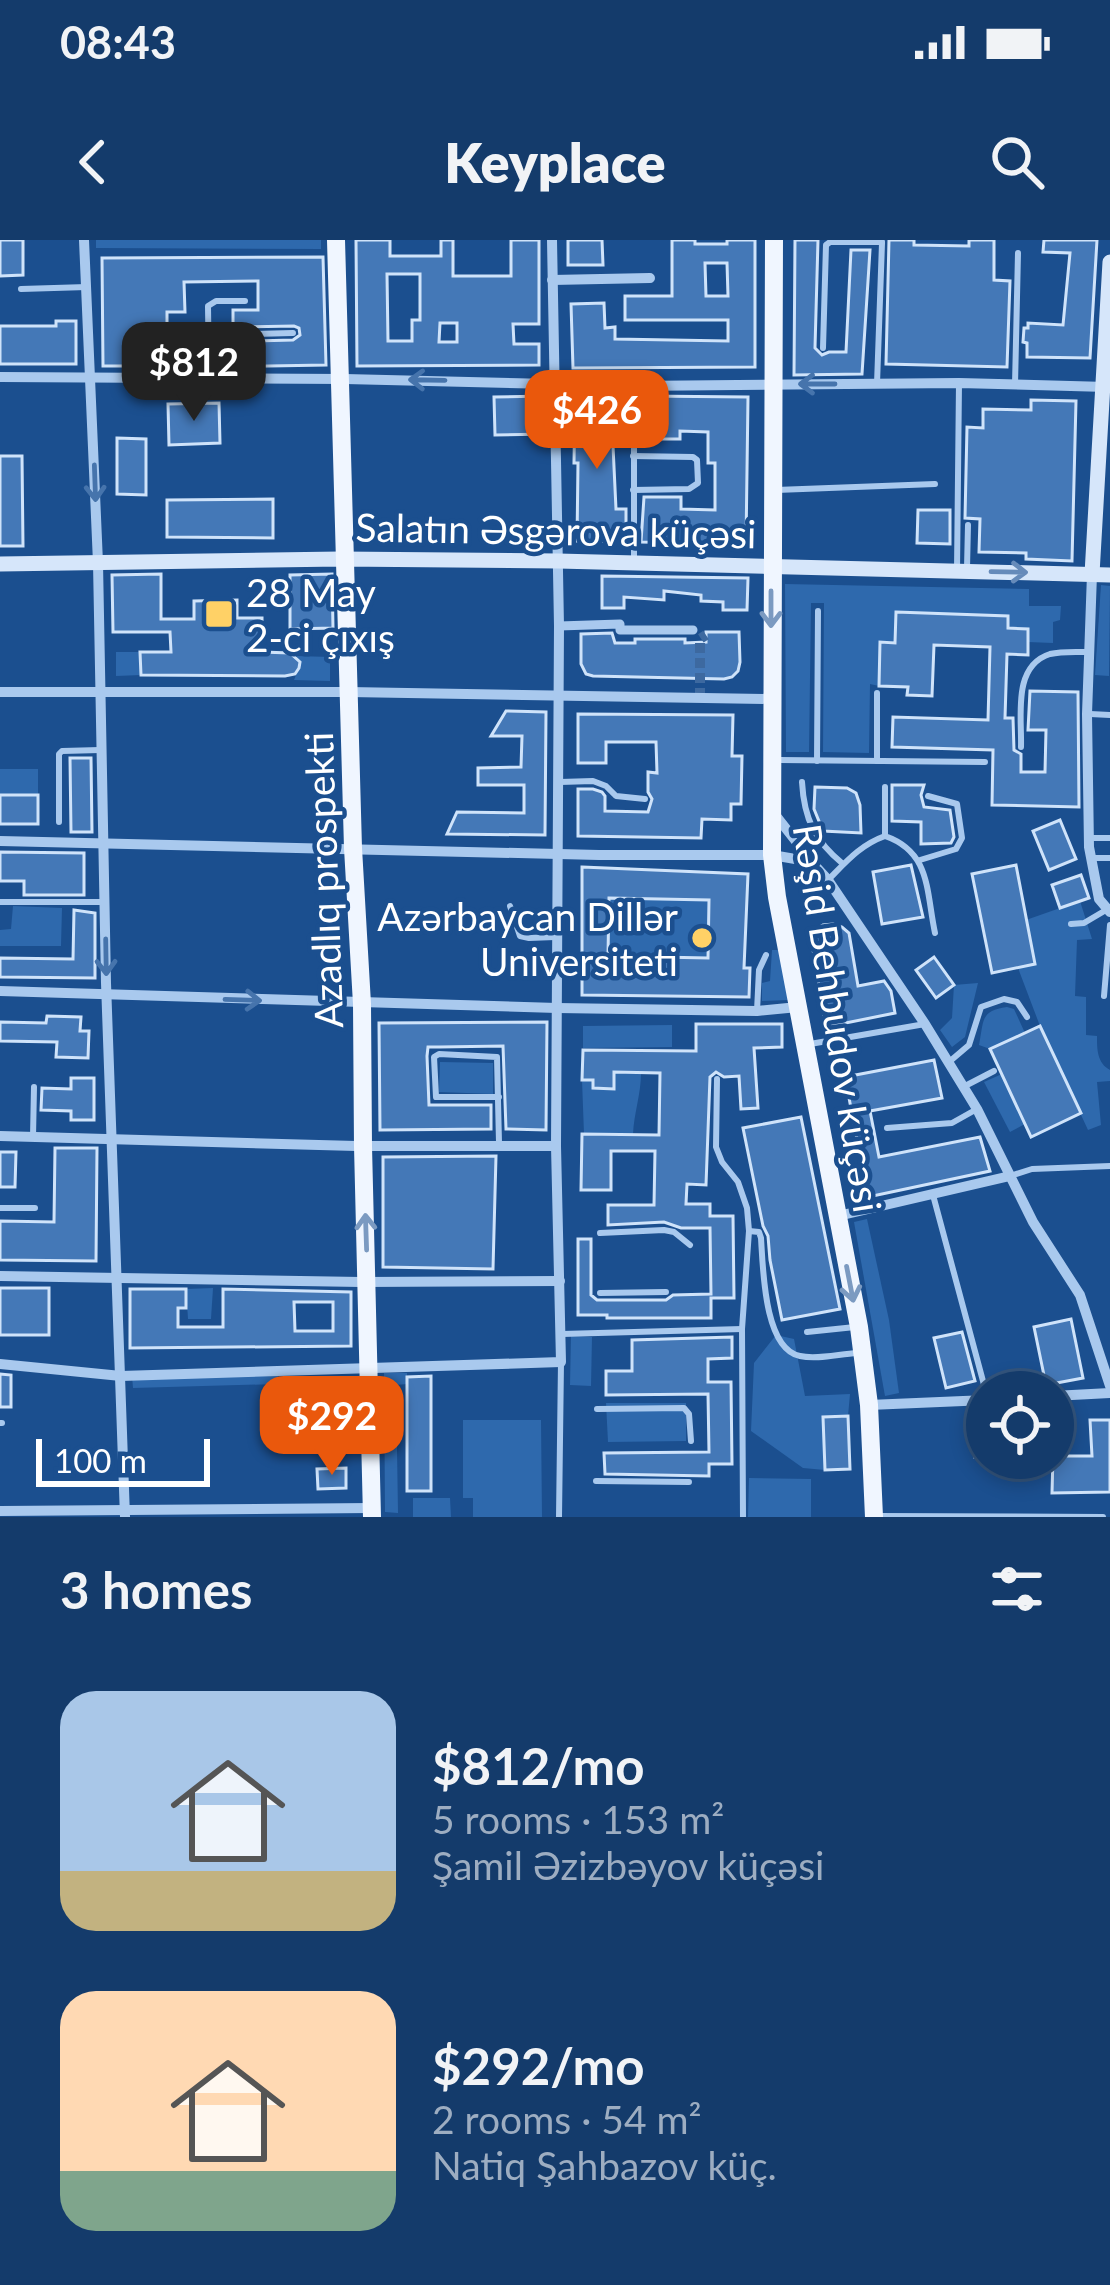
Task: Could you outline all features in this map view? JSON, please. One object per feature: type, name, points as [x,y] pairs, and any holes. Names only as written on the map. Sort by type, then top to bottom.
[{"type":"main road","name":"Azadlıq prospekti","points":[[336,240],[353,848],[362,1004],[372,1512]]},
{"type":"main road","name":"Rəşid Behbudov küçəsi","points":[[774,240],[772,855],[859,1327],[869,1405],[874,1516]]},
{"type":"main road","points":[[1091,574],[1106,387],[1110,262]]},
{"type":"main road","name":"Salatın Əsgərova küçəsi","points":[[0,564],[558,561],[1110,574]]},
{"type":"street","points":[[84,240],[98,563],[124,1513]]},
{"type":"street","points":[[0,1364],[121,1376],[561,1362],[556,1146],[559,626],[552,240]]},
{"type":"street","points":[[553,280],[650,278]]},
{"type":"street","points":[[0,377],[1106,387]]},
{"type":"street","points":[[1091,574],[1088,838],[1099,899],[1108,911]]},
{"type":"street","points":[[559,626],[693,629]]},
{"type":"street","points":[[0,692],[771,699]]},
{"type":"street","points":[[771,809],[828,880],[925,1024],[977,1109],[1037,1230],[1080,1295],[1110,1390],[1074,1394]]},
{"type":"street","points":[[0,842],[772,855],[817,868]]},
{"type":"street","points":[[0,991],[557,1008],[758,1011],[798,1007]]},
{"type":"street","points":[[0,1136],[556,1146]]},
{"type":"street","points":[[836,1216],[1010,1175]]},
{"type":"street","points":[[0,1276],[560,1282]]},
{"type":"street","points":[[869,1405],[966,1399]]},
{"type":"street","points":[[0,1511],[372,1512]]},
{"type":"lane","points":[[823,348],[826,245],[882,241],[877,383]]},
{"type":"lane","points":[[1015,385],[1018,254]]},
{"type":"lane","points":[[21,289],[87,287]]},
{"type":"lane","points":[[209,378],[210,302],[245,301]]},
{"type":"lane","points":[[208,334],[292,333]]},
{"type":"lane","points":[[959,383],[962,571]]},
{"type":"lane","points":[[634,386],[634,562]]},
{"type":"lane","points":[[633,456],[693,457],[698,483],[689,489],[633,490]]},
{"type":"lane","points":[[772,490],[935,484]]},
{"type":"lane","points":[[962,571],[968,525]]},
{"type":"lane","points":[[817,761],[818,611]]},
{"type":"lane","points":[[1021,747],[1024,678],[1042,657],[1088,652]]},
{"type":"lane","points":[[877,693],[877,761]]},
{"type":"lane","points":[[1087,714],[1110,715]]},
{"type":"lane","points":[[59,822],[59,754],[101,749]]},
{"type":"lane","points":[[771,760],[985,762]]},
{"type":"lane","points":[[556,782],[593,782],[616,796],[645,799]]},
{"type":"lane","points":[[802,782],[812,832],[843,865]]},
{"type":"lane","points":[[885,788],[885,836]]},
{"type":"lane","points":[[920,860],[956,849],[962,838],[957,804],[928,796]]},
{"type":"lane","points":[[828,880],[869,842],[885,836],[901,842],[920,860],[935,933]]},
{"type":"lane","points":[[1088,838],[1110,838]]},
{"type":"lane","points":[[1090,859],[1110,858]]},
{"type":"lane","points":[[0,902],[105,902]]},
{"type":"lane","points":[[510,905],[520,936],[558,936]]},
{"type":"lane","points":[[1071,924],[1108,911]]},
{"type":"lane","points":[[1104,996],[1110,925]]},
{"type":"lane","points":[[758,1011],[759,970],[766,955]]},
{"type":"lane","points":[[949,1062],[970,1045],[981,1006],[1004,999],[1017,1002],[1027,1017]]},
{"type":"lane","points":[[805,1045],[925,1024]]},
{"type":"lane","points":[[499,1096],[436,1096],[434,1057],[497,1057],[499,1096],[499,1148]]},
{"type":"lane","points":[[964,1087],[994,1070]]},
{"type":"lane","points":[[717,1079],[716,1147],[738,1182],[747,1208],[743,1517]]},
{"type":"lane","points":[[33,1137],[34,1087]]},
{"type":"lane","points":[[886,1128],[952,1123],[977,1109]]},
{"type":"lane","points":[[1010,1175],[1032,1168],[1110,1166]]},
{"type":"lane","points":[[933,1196],[980,1371]]},
{"type":"lane","points":[[0,1208],[35,1208]]},
{"type":"lane","points":[[748,1231],[759,1232],[761,1238],[772,1323],[780,1346],[802,1357],[862,1352]]},
{"type":"lane","points":[[600,1233],[674,1232],[690,1245]]},
{"type":"lane","points":[[600,1293],[666,1292]]},
{"type":"lane","points":[[808,1332],[859,1327]]},
{"type":"lane","points":[[562,1334],[742,1329]]},
{"type":"lane","points":[[559,1517],[561,1362]]},
{"type":"lane","points":[[597,1409],[684,1408],[689,1414],[691,1441]]},
{"type":"lane","points":[[596,1481],[689,1482]]},
{"type":"lane","points":[[874,1516],[1103,1517]]},
{"type":"shaded area","points":[[96,240],[321,240],[321,249],[96,248]]},
{"type":"shaded area","points":[[785,584],[1029,589],[1029,606],[1061,606],[1060,620],[1053,622],[1053,643],[1028,642],[1028,629],[1008,628],[1007,616],[896,612],[895,643],[880,643],[879,686],[870,684],[869,753],[823,752],[824,603],[811,603],[809,752],[786,752]]},
{"type":"shaded area","points":[[1101,585],[1110,586],[1109,676],[1095,675]]},
{"type":"shaded area","points":[[116,652],[140,652],[141,675],[116,676]]},
{"type":"shaded area","points":[[297,656],[330,657],[330,681],[294,680]]},
{"type":"shaded area","points":[[0,769],[38,769],[38,795],[0,795]]},
{"type":"shaded area","points":[[609,898],[709,900],[708,958],[608,956]]},
{"type":"shaded area","points":[[1080,901],[1092,939],[1077,940],[1075,996],[1086,997],[1086,1035],[1097,1036],[1100,1060],[1110,1070],[1110,1081],[1097,1082],[1101,1125],[1088,1130],[1018,968],[1035,964],[1026,920]]},
{"type":"shaded area","points":[[13,906],[62,908],[61,946],[0,946],[0,930],[11,929]]},
{"type":"shaded area","points":[[772,950],[779,950],[789,1000],[762,1001],[762,983],[770,981]]},
{"type":"shaded area","points":[[978,983],[965,1037],[952,1047],[940,1030],[952,1018],[954,985]]},
{"type":"shaded area","points":[[1014,1009],[1025,1033],[990,1049],[979,1045],[988,1014]]},
{"type":"shaded area","points":[[672,1025],[672,1047],[583,1048],[583,1026]]},
{"type":"shaded area","points":[[440,1062],[493,1063],[493,1094],[439,1092]]},
{"type":"shaded area","points":[[614,1072],[641,1073],[633,1134],[584,1134],[582,1080],[593,1080],[594,1088],[613,1089]]},
{"type":"shaded area","points":[[1002,1074],[1025,1124],[1010,1132],[984,1082]]},
{"type":"shaded area","points":[[867,1219],[899,1393],[885,1396],[854,1222]]},
{"type":"shaded area","points":[[213,1288],[211,1319],[188,1319],[186,1289]]},
{"type":"shaded area","points":[[776,1335],[794,1339],[805,1396],[850,1394],[848,1416],[823,1417],[825,1470],[803,1468],[751,1431],[754,1363]]},
{"type":"shaded area","points":[[571,1336],[592,1337],[591,1386],[570,1385]]},
{"type":"shaded area","points":[[278,1373],[278,1384],[133,1388],[132,1376]]},
{"type":"shaded area","points":[[384,1373],[407,1373],[407,1384],[396,1385],[398,1513],[385,1512]]},
{"type":"shaded area","points":[[606,1403],[686,1403],[686,1441],[608,1442]]},
{"type":"shaded area","points":[[463,1420],[541,1420],[542,1517],[473,1517],[473,1498],[463,1498]]},
{"type":"shaded area","points":[[749,1478],[811,1479],[811,1517],[748,1517]]},
{"type":"shaded area","points":[[413,1498],[450,1498],[451,1517],[413,1517]]},
{"type":"building","points":[[0,240],[23,240],[23,275],[0,276]]},
{"type":"building","points":[[356,240],[390,240],[390,256],[441,256],[441,240],[453,240],[453,276],[511,276],[511,240],[539,240],[539,324],[513,324],[514,344],[539,344],[539,365],[357,366]],"holes":[[[387,274],[420,274],[420,320],[412,320],[412,341],[388,341]],[[440,323],[457,323],[457,342],[439,342]]]},
{"type":"building","points":[[568,240],[602,240],[603,265],[568,265]]},
{"type":"building","points":[[672,240],[727,244],[727,240],[755,240],[755,367],[573,368],[571,304],[604,303],[605,328],[615,327],[615,339],[728,341],[728,320],[625,320],[625,296],[672,296]],"holes":[[[705,263],[727,263],[728,296],[706,296]]]},
{"type":"building","points":[[795,240],[818,240],[815,348],[822,355],[846,352],[851,250],[870,250],[862,374],[794,375]]},
{"type":"building","points":[[889,240],[969,246],[969,240],[994,240],[994,280],[1010,281],[1007,367],[886,364]]},
{"type":"building","points":[[1044,240],[1097,240],[1090,358],[1027,357],[1027,343],[1023,342],[1028,323],[1063,325],[1070,253],[1043,252]]},
{"type":"building","points":[[323,257],[326,365],[216,367],[216,342],[293,340],[300,335],[294,326],[233,327],[233,310],[258,310],[258,281],[184,282],[185,312],[167,312],[167,336],[190,336],[191,366],[103,366],[102,258]]},
{"type":"building","points":[[56,321],[76,321],[76,364],[0,364],[0,326],[56,326]]},
{"type":"building","points":[[545,396],[546,434],[495,435],[494,397]]},
{"type":"building","points":[[643,396],[748,397],[746,544],[641,542],[644,497],[681,497],[681,509],[715,510],[715,463],[708,463],[708,432],[680,431],[680,439],[642,439]]},
{"type":"building","points":[[575,399],[623,400],[623,427],[606,427],[606,446],[613,446],[616,509],[626,509],[626,542],[577,541]]},
{"type":"building","points":[[1031,400],[1076,401],[1072,561],[979,552],[980,519],[965,518],[967,427],[983,428],[983,409],[1031,410]]},
{"type":"building","points":[[219,403],[220,443],[169,445],[168,404]]},
{"type":"building","points":[[117,438],[146,439],[146,495],[117,494]]},
{"type":"building","points":[[0,456],[22,456],[23,546],[0,546]]},
{"type":"building","points":[[273,499],[273,538],[167,537],[167,500]]},
{"type":"building","points":[[918,510],[950,510],[950,544],[917,543]]},
{"type":"building","points":[[161,574],[161,619],[194,619],[194,601],[237,600],[237,618],[262,618],[262,652],[290,653],[300,662],[295,674],[141,675],[140,652],[171,652],[170,632],[113,632],[112,575]]},
{"type":"building","points":[[332,574],[333,628],[290,629],[290,575]]},
{"type":"building","points":[[602,576],[748,578],[747,610],[723,610],[723,602],[664,591],[664,600],[624,597],[624,608],[602,608]]},
{"type":"building","points":[[896,612],[1008,616],[1008,628],[1028,629],[1028,655],[1007,654],[1005,718],[1013,718],[1014,750],[1021,754],[1021,772],[1045,772],[1046,730],[1028,730],[1030,691],[1078,692],[1079,807],[992,805],[993,750],[892,747],[893,717],[988,720],[990,647],[934,645],[932,696],[907,695],[908,687],[879,686],[880,642],[895,643]]},
{"type":"building","points":[[706,632],[739,632],[740,662],[732,677],[593,676],[581,664],[581,634],[612,633],[615,643],[685,639],[685,643],[706,642]]},
{"type":"building","points":[[506,711],[546,712],[545,835],[447,834],[457,812],[524,813],[524,785],[478,785],[478,768],[521,767],[522,736],[491,736]]},
{"type":"building","points":[[578,714],[733,715],[732,756],[742,756],[741,804],[731,804],[731,820],[702,819],[701,838],[578,836],[578,789],[602,792],[605,811],[648,812],[652,799],[648,772],[657,773],[656,742],[606,742],[606,763],[578,763]]},
{"type":"building","points":[[70,758],[91,758],[92,832],[71,832]]},
{"type":"building","points":[[892,785],[924,785],[924,807],[950,810],[951,843],[921,844],[921,822],[892,821]]},
{"type":"building","points":[[815,787],[847,788],[856,793],[861,833],[823,831],[814,809]]},
{"type":"building","points":[[0,795],[38,795],[38,824],[0,824]]},
{"type":"building","points":[[1060,820],[1076,859],[1049,870],[1033,831]]},
{"type":"building","points":[[0,852],[84,853],[84,895],[24,895],[24,881],[0,881]]},
{"type":"building","points":[[911,865],[923,917],[882,924],[873,872]]},
{"type":"building","points":[[1016,865],[1035,964],[992,973],[972,874]]},
{"type":"building","points":[[582,867],[748,874],[744,968],[750,968],[749,997],[582,995]],"holes":[[[609,898],[709,900],[708,958],[608,956]]]},
{"type":"building","points":[[1081,875],[1089,898],[1060,908],[1052,885]]},
{"type":"building","points":[[74,910],[95,913],[95,978],[0,977],[0,958],[73,959]]},
{"type":"building","points":[[833,924],[849,933],[858,986],[884,981],[895,1013],[826,1027],[811,938],[815,930]]},
{"type":"building","points":[[934,957],[954,985],[936,998],[916,970]]},
{"type":"building","points":[[47,1016],[81,1017],[80,1031],[89,1031],[88,1058],[56,1057],[57,1042],[0,1041],[0,1022],[46,1023]]},
{"type":"building","points":[[547,1022],[546,1130],[506,1129],[503,1046],[428,1047],[429,1105],[491,1105],[491,1129],[380,1130],[379,1023]]},
{"type":"building","points":[[696,1024],[782,1024],[782,1047],[754,1048],[758,1108],[741,1109],[739,1076],[716,1072],[710,1077],[706,1185],[687,1184],[686,1204],[710,1204],[710,1216],[733,1216],[734,1298],[711,1298],[711,1318],[578,1315],[578,1239],[591,1239],[591,1295],[597,1300],[666,1300],[673,1295],[711,1294],[710,1228],[681,1228],[664,1222],[608,1225],[608,1205],[654,1205],[655,1151],[611,1151],[611,1190],[581,1190],[582,1134],[659,1135],[660,1073],[614,1072],[614,1089],[593,1088],[593,1080],[582,1080],[583,1050],[696,1051]]},
{"type":"building","points":[[1040,1026],[1081,1113],[1031,1137],[990,1049]]},
{"type":"building","points":[[934,1060],[942,1098],[870,1111],[879,1157],[980,1137],[990,1171],[868,1197],[845,1077]]},
{"type":"building","points":[[71,1078],[94,1078],[94,1120],[71,1120],[71,1111],[41,1110],[42,1088],[71,1089]]},
{"type":"building","points":[[801,1117],[840,1309],[782,1320],[743,1128]]},
{"type":"building","points":[[55,1148],[97,1148],[96,1261],[0,1260],[0,1221],[54,1222]]},
{"type":"building","points":[[0,1152],[16,1152],[15,1187],[0,1187]]},
{"type":"building","points":[[496,1156],[493,1269],[383,1267],[383,1157]]},
{"type":"building","points":[[0,1288],[49,1288],[49,1335],[0,1335]]},
{"type":"building","points":[[130,1289],[186,1289],[186,1308],[178,1308],[178,1327],[223,1327],[223,1289],[351,1292],[351,1346],[130,1348]],"holes":[[[294,1302],[333,1302],[333,1331],[295,1331]]]},
{"type":"building","points":[[1071,1319],[1083,1378],[1074,1380],[1074,1371],[1043,1371],[1034,1327]]},
{"type":"building","points":[[962,1332],[972,1371],[966,1371],[966,1383],[946,1388],[934,1338]]},
{"type":"building","points":[[732,1337],[732,1358],[708,1359],[708,1382],[731,1382],[732,1464],[709,1464],[709,1476],[605,1474],[604,1453],[709,1452],[708,1394],[606,1395],[606,1371],[632,1371],[632,1340]]},
{"type":"building","points":[[0,1374],[11,1375],[11,1407],[0,1407]]},
{"type":"building","points":[[431,1376],[431,1491],[407,1491],[407,1377]]},
{"type":"building","points":[[292,1386],[338,1386],[339,1403],[351,1403],[351,1432],[302,1432],[302,1418],[292,1418]]},
{"type":"building","points":[[848,1416],[850,1469],[825,1470],[823,1417]]},
{"type":"building","points":[[1090,1420],[1110,1420],[1110,1492],[1052,1493],[1052,1479],[1074,1479],[1074,1456],[1092,1456]]},
{"type":"building","points":[[346,1468],[346,1488],[318,1489],[317,1469]]},
{"type":"tunnel","points":[[700,698],[700,639],[706,635]]},
{"type":"place","name":"28 May 2-ci çıxış","points":[[219,614]]},
{"type":"place","name":"Azərbaycan Dillər Universiteti","points":[[702,938]]}]
